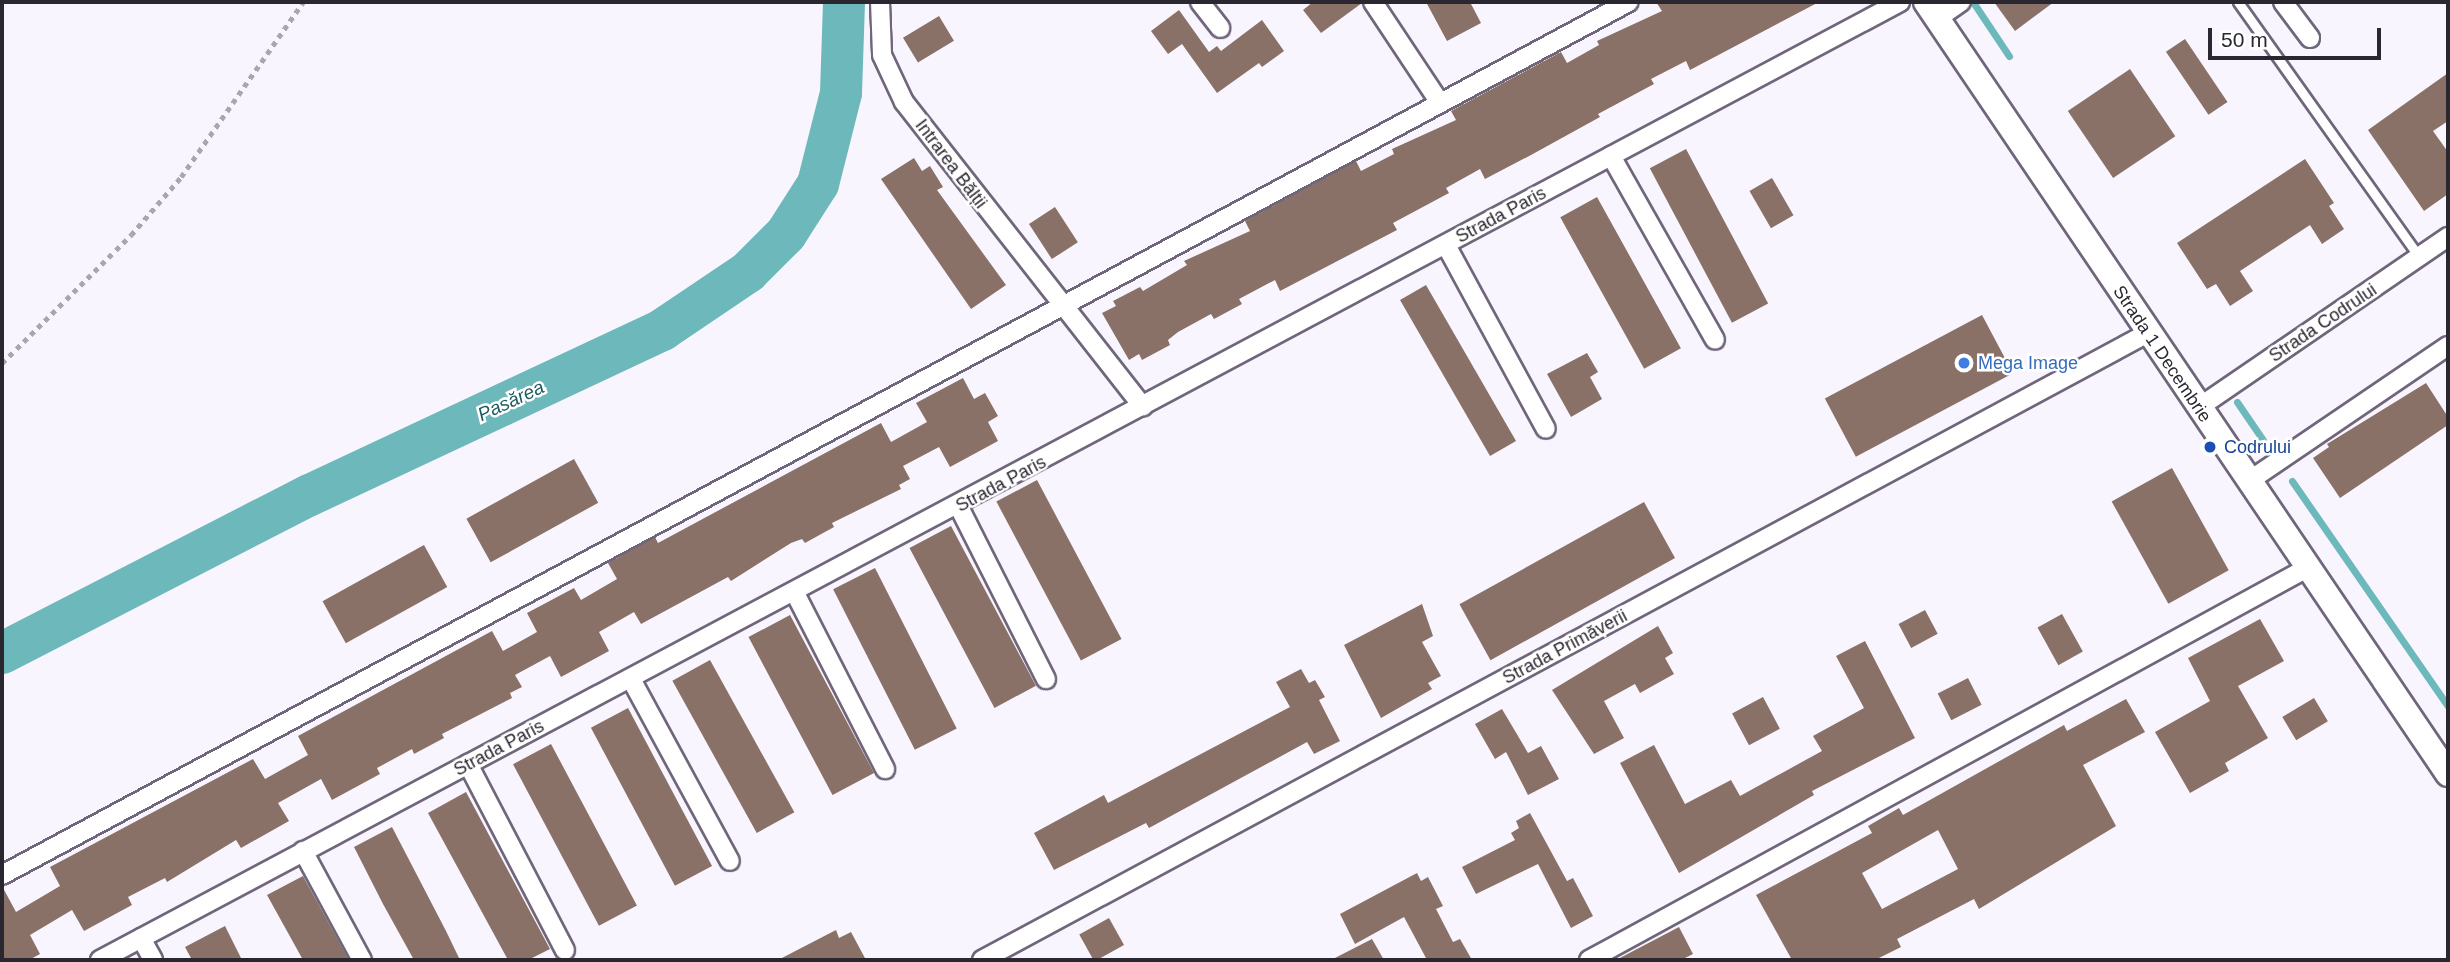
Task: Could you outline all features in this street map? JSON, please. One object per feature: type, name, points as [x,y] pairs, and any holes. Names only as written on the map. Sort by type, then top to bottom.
[{"type":"main road","name":"Strada 1 Decembrie","points":[[1932,10],[2198,408],[2448,774]]},
{"type":"street","name":"Intrarea Bălții","points":[[880,2],[882,55],[904,102],[1143,407]]},
{"type":"street","points":[[1200,2],[1220,28]]},
{"type":"street","points":[[1373,2],[1440,103]]},
{"type":"street","points":[[2,875],[1629,2]]},
{"type":"street","name":"Strada Paris","points":[[100,960],[958,507],[1900,2]]},
{"type":"street","points":[[2283,2],[2310,38]]},
{"type":"street","points":[[1932,10],[1959,3]]},
{"type":"street","points":[[1611,156],[1715,340]]},
{"type":"street","name":"Strada Codrului","points":[[2198,408],[2448,237]]},
{"type":"street","points":[[1446,244],[1546,429]]},
{"type":"street","name":"Strada Primăverii","points":[[982,960],[2148,333]]},
{"type":"street","points":[[2249,481],[2448,346]]},
{"type":"street","points":[[958,507],[1046,679]]},
{"type":"street","points":[[1589,960],[2309,567]]},
{"type":"street","points":[[794,593],[885,769]]},
{"type":"street","points":[[631,679],[730,861]]},
{"type":"street","points":[[468,764],[565,950]]},
{"type":"street","points":[[303,851],[362,960]]},
{"type":"street","points":[[141,938],[153,960]]},
{"type":"lane","points":[[2238,2],[2419,257]]},
{"type":"path","points":[[2,363],[131,235],[181,177],[303,2]]},
{"type":"building","points":[[1313,2],[1362,3],[1321,33],[1303,10]]},
{"type":"building","points":[[1426,2],[1470,2],[1481,23],[1447,41]]},
{"type":"building","points":[[1656,2],[1819,2],[1690,70],[1686,61],[1651,79],[1654,84],[1531,155],[1485,179],[1480,169],[1446,188],[1449,193],[1393,223],[1397,230],[1280,291],[1275,280],[1239,299],[1242,304],[1214,319],[1211,314],[1178,332],[1168,340],[1170,345],[1142,360],[1139,354],[1129,360],[1102,313],[1116,306],[1113,301],[1140,287],[1143,291],[1187,265],[1184,261],[1250,231],[1245,221],[1356,161],[1361,171],[1394,154],[1392,149],[1456,120],[1451,111],[1561,52],[1567,63],[1599,45],[1597,41],[1662,11]]},
{"type":"building","points":[[1994,2],[2054,2],[2015,31]]},
{"type":"building","points":[[1179,10],[1209,52],[1217,46],[1221,51],[1262,20],[1284,51],[1262,67],[1259,63],[1217,93],[1182,44],[1168,54],[1151,31]]},
{"type":"building","points":[[939,16],[954,41],[918,62],[903,38]]},
{"type":"building","points":[[2185,39],[2227,102],[2208,115],[2166,52]]},
{"type":"building","points":[[2130,69],[2175,136],[2113,178],[2068,111]]},
{"type":"building","points":[[2448,73],[2448,121],[2433,131],[2448,152],[2448,194],[2424,211],[2368,130]]},
{"type":"building","points":[[1686,149],[1768,304],[1732,323],[1650,168]]},
{"type":"building","points":[[914,158],[922,171],[930,166],[943,187],[937,190],[1006,285],[971,309],[881,179]]},
{"type":"building","points":[[2305,159],[2334,203],[2329,206],[2344,229],[2322,244],[2310,225],[2240,271],[2253,291],[2230,306],[2216,284],[2207,289],[2177,243]]},
{"type":"building","points":[[1772,178],[1794,215],[1771,228],[1749,191]]},
{"type":"building","points":[[1597,197],[1681,348],[1644,369],[1560,217]]},
{"type":"building","points":[[1055,207],[1078,242],[1052,259],[1029,224]]},
{"type":"building","points":[[1426,285],[1516,441],[1490,456],[1400,300]]},
{"type":"building","points":[[1982,315],[2013,373],[1856,457],[1825,399]]},
{"type":"building","points":[[1587,353],[1598,372],[1590,377],[1602,399],[1571,417],[1547,374]]},
{"type":"building","points":[[963,378],[974,399],[985,393],[998,416],[988,422],[998,441],[950,467],[939,447],[903,466],[910,479],[899,485],[901,489],[832,523],[834,527],[805,543],[802,539],[791,543],[731,581],[728,577],[641,624],[634,612],[599,632],[609,651],[561,677],[550,656],[515,675],[522,687],[510,693],[512,698],[442,734],[444,738],[414,754],[412,749],[377,768],[380,774],[332,800],[321,779],[278,803],[289,821],[241,848],[236,840],[167,882],[165,878],[128,897],[132,905],[84,931],[72,910],[30,935],[40,954],[29,960],[2,960],[2,886],[16,912],[60,886],[50,867],[253,759],[265,779],[308,755],[298,736],[492,631],[503,651],[537,632],[527,613],[574,588],[581,600],[617,579],[608,563],[655,537],[658,543],[881,423],[891,442],[927,422],[916,403]]},
{"type":"building","points":[[2426,383],[2448,417],[2448,425],[2340,498],[2313,458],[2329,447],[2327,444]]},
{"type":"building","points":[[574,459],[598,503],[491,562],[466,519]]},
{"type":"building","points":[[2172,468],[2229,570],[2168,604],[2112,501]]},
{"type":"building","points":[[1037,480],[1122,639],[1081,661],[996,502]]},
{"type":"building","points":[[1644,502],[1675,558],[1490,660],[1459,604]]},
{"type":"building","points":[[951,526],[1036,686],[994,708],[910,548]]},
{"type":"building","points":[[424,545],[447,587],[346,643],[323,601]]},
{"type":"building","points":[[875,568],[957,728],[915,750],[833,589]]},
{"type":"building","points":[[1422,604],[1433,636],[1422,642],[1441,676],[1428,683],[1432,689],[1381,718],[1344,645]]},
{"type":"building","points":[[1925,610],[1938,634],[1911,648],[1899,624]]},
{"type":"building","points":[[2062,614],[2083,652],[2058,665],[2038,628]]},
{"type":"building","points":[[790,615],[874,773],[833,795],[749,637]]},
{"type":"building","points":[[2260,619],[2284,661],[2238,686],[2268,738],[2225,763],[2229,771],[2190,793],[2155,732],[2210,701],[2188,658]]},
{"type":"building","points":[[1658,626],[1673,653],[1665,658],[1674,674],[1640,693],[1635,684],[1604,701],[1624,738],[1594,754],[1552,690]]},
{"type":"building","points":[[1865,641],[1915,738],[1812,791],[1814,795],[1679,873],[1620,763],[1654,745],[1685,804],[1731,780],[1740,796],[1822,751],[1813,736],[1864,708],[1836,656]]},
{"type":"building","points":[[710,660],[794,812],[757,833],[672,681]]},
{"type":"building","points":[[1301,669],[1309,683],[1315,680],[1325,697],[1319,700],[1340,741],[1314,754],[1307,742],[1149,828],[1146,823],[1054,870],[1034,833],[1104,795],[1108,803],[1290,707],[1276,682]]},
{"type":"building","points":[[1968,678],[1982,705],[1951,720],[1938,693]]},
{"type":"building","points":[[1763,697],[1780,729],[1749,745],[1732,713]]},
{"type":"building","points":[[2314,698],[2328,721],[2296,740],[2282,717]]},
{"type":"building","points":[[2126,699],[2145,732],[2083,765],[2116,826],[1979,909],[1974,899],[1897,939],[1901,947],[1875,960],[1792,960],[1756,895],[1872,833],[1868,826],[1899,808],[1903,815],[2064,725],[2067,731]],"holes":[[[1938,830],[1958,869],[1882,909],[1862,873]]]},
{"type":"building","points":[[628,708],[712,866],[675,886],[591,728]]},
{"type":"building","points":[[1502,709],[1528,753],[1541,746],[1559,779],[1528,795],[1506,752],[1495,759],[1475,724]]},
{"type":"building","points":[[551,744],[637,906],[599,926],[513,764]]},
{"type":"building","points":[[466,792],[550,949],[528,960],[508,960],[428,813]]},
{"type":"building","points":[[1530,813],[1567,881],[1573,878],[1593,916],[1571,928],[1538,864],[1476,894],[1462,867],[1515,840],[1511,833],[1519,828],[1516,821]]},
{"type":"building","points":[[392,827],[460,960],[414,960],[383,904],[354,847]]},
{"type":"building","points":[[1417,873],[1421,881],[1428,877],[1443,906],[1436,909],[1453,942],[1460,939],[1472,960],[1421,960],[1426,958],[1404,917],[1355,944],[1340,914]]},
{"type":"building","points":[[303,876],[349,960],[303,960],[267,895]]},
{"type":"building","points":[[1109,918],[1124,945],[1093,960],[1079,934]]},
{"type":"building","points":[[225,926],[242,960],[192,960],[185,947]]},
{"type":"building","points":[[1679,927],[1693,954],[1681,960],[1616,960]]},
{"type":"building","points":[[836,930],[839,938],[851,932],[866,960],[778,960]]},
{"type":"building","points":[[1372,939],[1384,960],[1331,960]]},
{"type":"waterway","name":"Pasărea","points":[[2,653],[310,495],[662,330],[748,272],[786,234],[818,184],[841,93],[844,2]]},
{"type":"waterway","points":[[1973,2],[2009,56]]},
{"type":"waterway","points":[[2237,402],[2263,440]]},
{"type":"waterway","points":[[2292,481],[2448,706]]},
{"type":"place","name":"Mega Image","points":[[1964,363]]},
{"type":"place","name":"Codrului","points":[[2210,447]]}]
